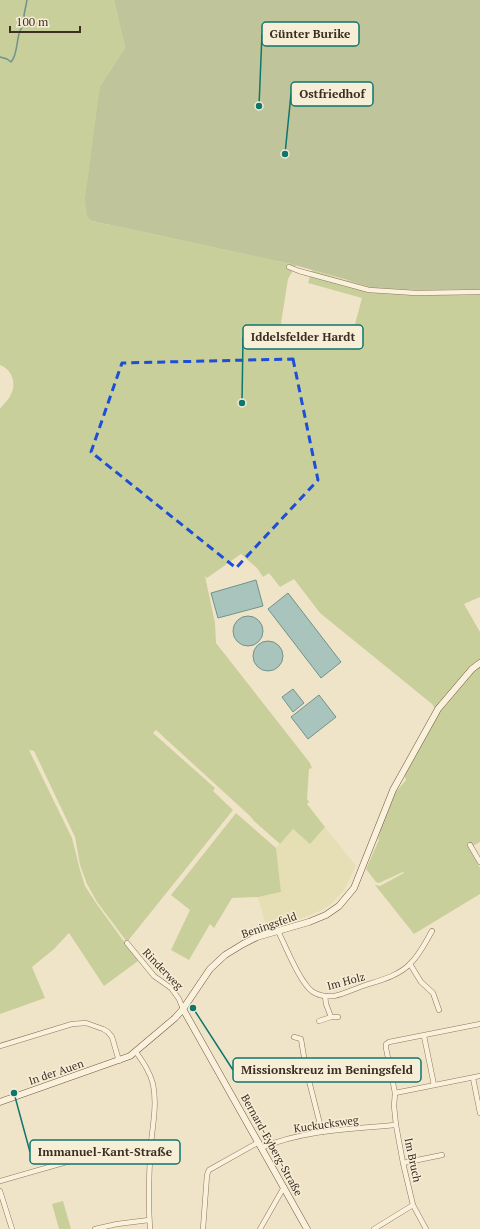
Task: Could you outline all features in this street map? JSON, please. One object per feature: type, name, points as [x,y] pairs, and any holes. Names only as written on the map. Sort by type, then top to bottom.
[{"type":"street","points":[[290,267],[306,273],[369,290],[416,294],[480,292]]},
{"type":"street","name":"Beningsfeld","points":[[119,1061],[136,1052],[159,1033],[184,1008],[210,969],[225,955],[250,940],[309,922],[326,915],[339,906],[354,888],[393,790],[438,709],[480,663]]},
{"type":"street","points":[[470,845],[480,862]]},
{"type":"street","name":"Im Holz","points":[[278,932],[299,974],[310,990],[325,996],[339,994],[391,976],[410,964],[422,950],[432,931]]},
{"type":"street","name":"Rinderweg","points":[[126,943],[154,976],[172,988],[184,1008]]},
{"type":"street","points":[[410,964],[422,982],[434,993],[439,1010]]},
{"type":"street","points":[[325,996],[326,1004],[331,1017]]},
{"type":"street","name":"Bernard-Eyberg-Straße","points":[[184,1008],[307,1229]]},
{"type":"street","points":[[318,1021],[331,1017],[338,1017]]},
{"type":"street","points":[[0,1046],[72,1024],[86,1023],[103,1029],[112,1036],[119,1061]]},
{"type":"street","points":[[434,1085],[424,1036],[480,1024]]},
{"type":"street","name":"Im Bruch","points":[[424,1036],[389,1042],[386,1044],[386,1048],[395,1093],[394,1106],[396,1125],[403,1163],[413,1204],[426,1229]]},
{"type":"street","points":[[294,1037],[301,1038],[306,1069],[322,1132]]},
{"type":"street","points":[[136,1052],[145,1064],[153,1085],[155,1098],[150,1155],[150,1229]]},
{"type":"street","name":"In der Auen","points":[[0,1102],[119,1061]]},
{"type":"street","points":[[395,1093],[480,1076]]},
{"type":"street","points":[[473,1078],[480,1113]]},
{"type":"street","name":"Kuckucksweg","points":[[203,1229],[207,1175],[209,1170],[260,1145],[322,1132],[396,1125]]},
{"type":"street","points":[[0,1181],[70,1161],[111,1154],[150,1155]]},
{"type":"street","points":[[403,1163],[442,1155]]},
{"type":"street","points":[[260,1229],[284,1187]]},
{"type":"street","points":[[0,1191],[12,1229]]},
{"type":"street","points":[[374,1229],[413,1204]]},
{"type":"street","points":[[95,1229],[117,1224],[149,1220]]},
{"type":"highlighted area","points":[[293,359],[318,480],[236,568],[91,452],[122,363]]},
{"type":"shaded area","points":[[325,827],[356,866],[344,890],[331,904],[320,911],[267,929],[258,897],[281,892],[276,848],[293,829],[310,844]]},
{"type":"green space","points":[[0,0],[114,0],[125,48],[100,86],[92,221],[296,265],[288,279],[279,336],[348,350],[362,298],[308,283],[312,270],[345,280],[449,290],[480,289],[480,597],[464,604],[480,632],[480,661],[436,710],[432,704],[320,613],[294,579],[280,587],[269,573],[263,577],[257,568],[241,554],[207,578],[205,576],[215,623],[216,643],[310,763],[312,768],[309,769],[307,799],[309,802],[307,804],[325,827],[310,844],[293,829],[280,844],[156,730],[153,733],[215,788],[213,791],[233,810],[127,942],[97,902],[87,884],[80,865],[75,837],[34,751],[29,750],[72,838],[85,886],[138,961],[104,986],[69,933],[54,949],[32,967],[45,998],[0,1014],[0,409],[10,396],[13,389],[13,381],[10,373],[0,365]]},
{"type":"green space","points":[[114,0],[480,0],[480,289],[429,290],[376,288],[291,264],[92,221],[87,216],[85,199],[100,86],[125,48]]},
{"type":"green space","points":[[480,665],[480,842],[469,848],[480,868],[480,894],[414,934],[375,885],[380,886],[404,873],[403,872],[379,883],[376,882],[366,869],[379,840],[383,820],[395,793],[406,780],[404,774],[438,713],[458,688]]},
{"type":"green space","points":[[236,813],[276,848],[281,892],[258,897],[232,898],[214,928],[210,924],[189,960],[171,950],[190,910],[171,895]]},
{"type":"green space","points":[[63,1201],[71,1229],[59,1229],[52,1204]]},
{"type":"water","points":[[256,580],[263,606],[218,618],[211,593]]},
{"type":"water","points":[[288,593],[341,662],[321,678],[268,609]]},
{"type":"water","points":[[248,616],[258,621],[263,631],[258,641],[248,646],[238,641],[233,631],[238,621]]},
{"type":"water","points":[[268,641],[274,642],[282,650],[282,662],[274,670],[268,671],[262,670],[254,662],[253,656],[254,650],[262,642]]},
{"type":"water","points":[[293,689],[304,703],[293,712],[282,697]]},
{"type":"water","points":[[319,695],[336,717],[308,739],[291,717]]},
{"type":"waterway","points":[[0,57],[11,62],[14,58],[20,31],[26,23],[24,15],[27,0]]},
{"type":"place","name":"Günter Burike","points":[[259,106]]},
{"type":"place","name":"Ostfriedhof","points":[[285,154]]},
{"type":"place","name":"Iddelsfelder Hardt","points":[[242,403]]},
{"type":"place","name":"Missionskreuz im Beningsfeld","points":[[193,1008]]},
{"type":"place","name":"Immanuel-Kant-Straße","points":[[14,1093]]}]
